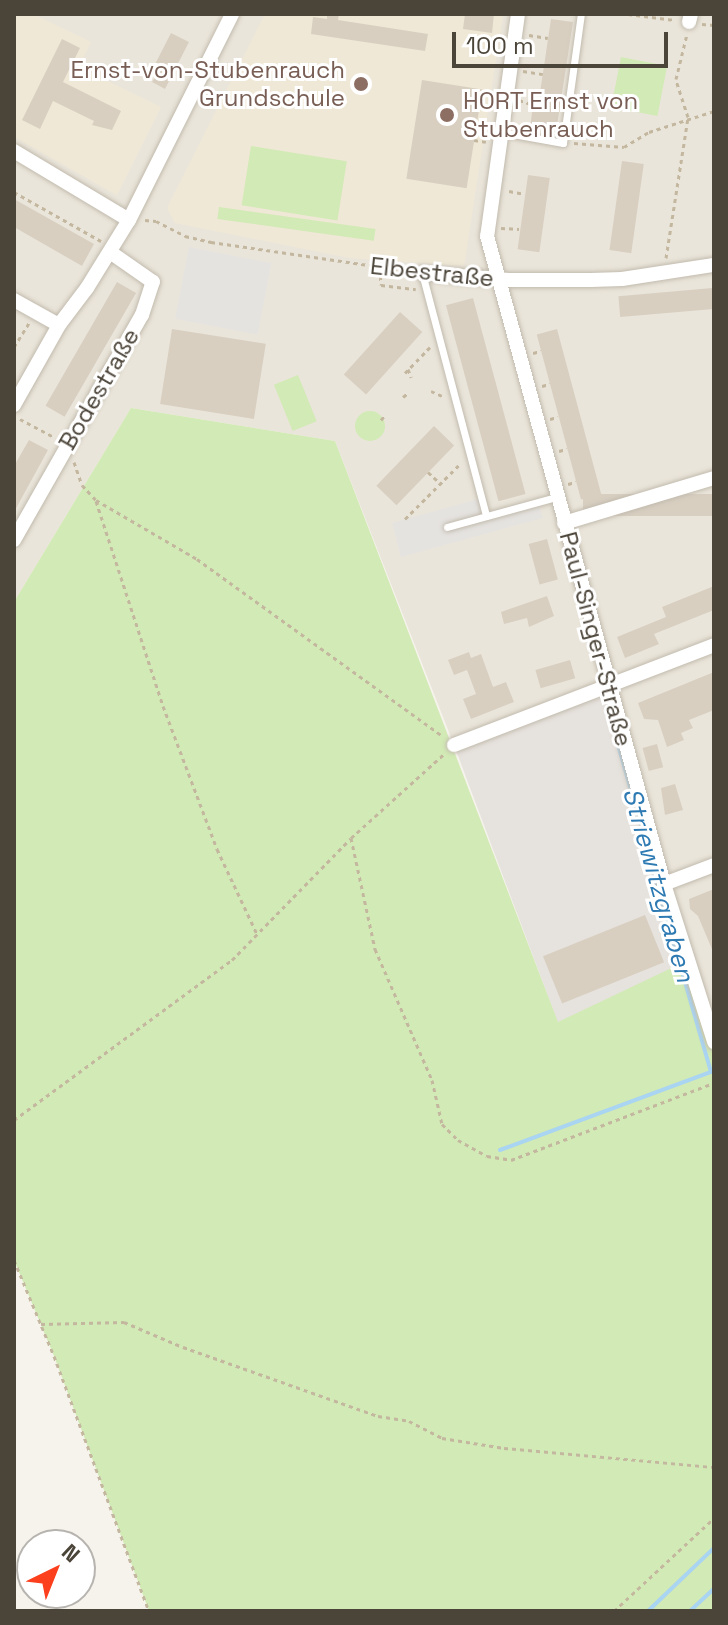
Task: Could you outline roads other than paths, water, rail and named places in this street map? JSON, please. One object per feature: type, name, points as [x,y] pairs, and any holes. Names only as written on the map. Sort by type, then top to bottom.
[{"type":"street","points":[[14,405],[59,325],[129,220],[232,14]]},
{"type":"street","name":"Paul-Singer-Straße","points":[[518,14],[487,236],[664,884],[714,1042]]},
{"type":"street","points":[[14,151],[129,220]]},
{"type":"street","name":"Bodestraße","points":[[14,540],[142,315],[153,282],[111,250]]},
{"type":"street","name":"Elbestraße","points":[[422,273],[498,279],[607,279],[664,274],[714,265]]},
{"type":"street","points":[[14,300],[59,325]]},
{"type":"street","points":[[564,523],[714,478]]},
{"type":"street","points":[[454,745],[714,645]]},
{"type":"street","points":[[664,884],[714,865]]},
{"type":"lane","points":[[500,132],[563,143],[581,14]]},
{"type":"lane","points":[[422,273],[486,516]]},
{"type":"lane","points":[[447,527],[556,497]]},
{"type":"waterway","name":"Striewitzgraben","points":[[609,713],[643,832]]},
{"type":"waterway","name":"Striewitzgraben","points":[[500,1150],[711,1072],[650,860]]},
{"type":"waterway","points":[[648,1611],[714,1548]]},
{"type":"waterway","points":[[690,1611],[714,1589]]},
{"type":"place","name":"Ernst-von-Stubenrauch Grundschule","points":[[361,84]]},
{"type":"place","name":"HORT Ernst von Stubenrauch","points":[[447,115]]}]
